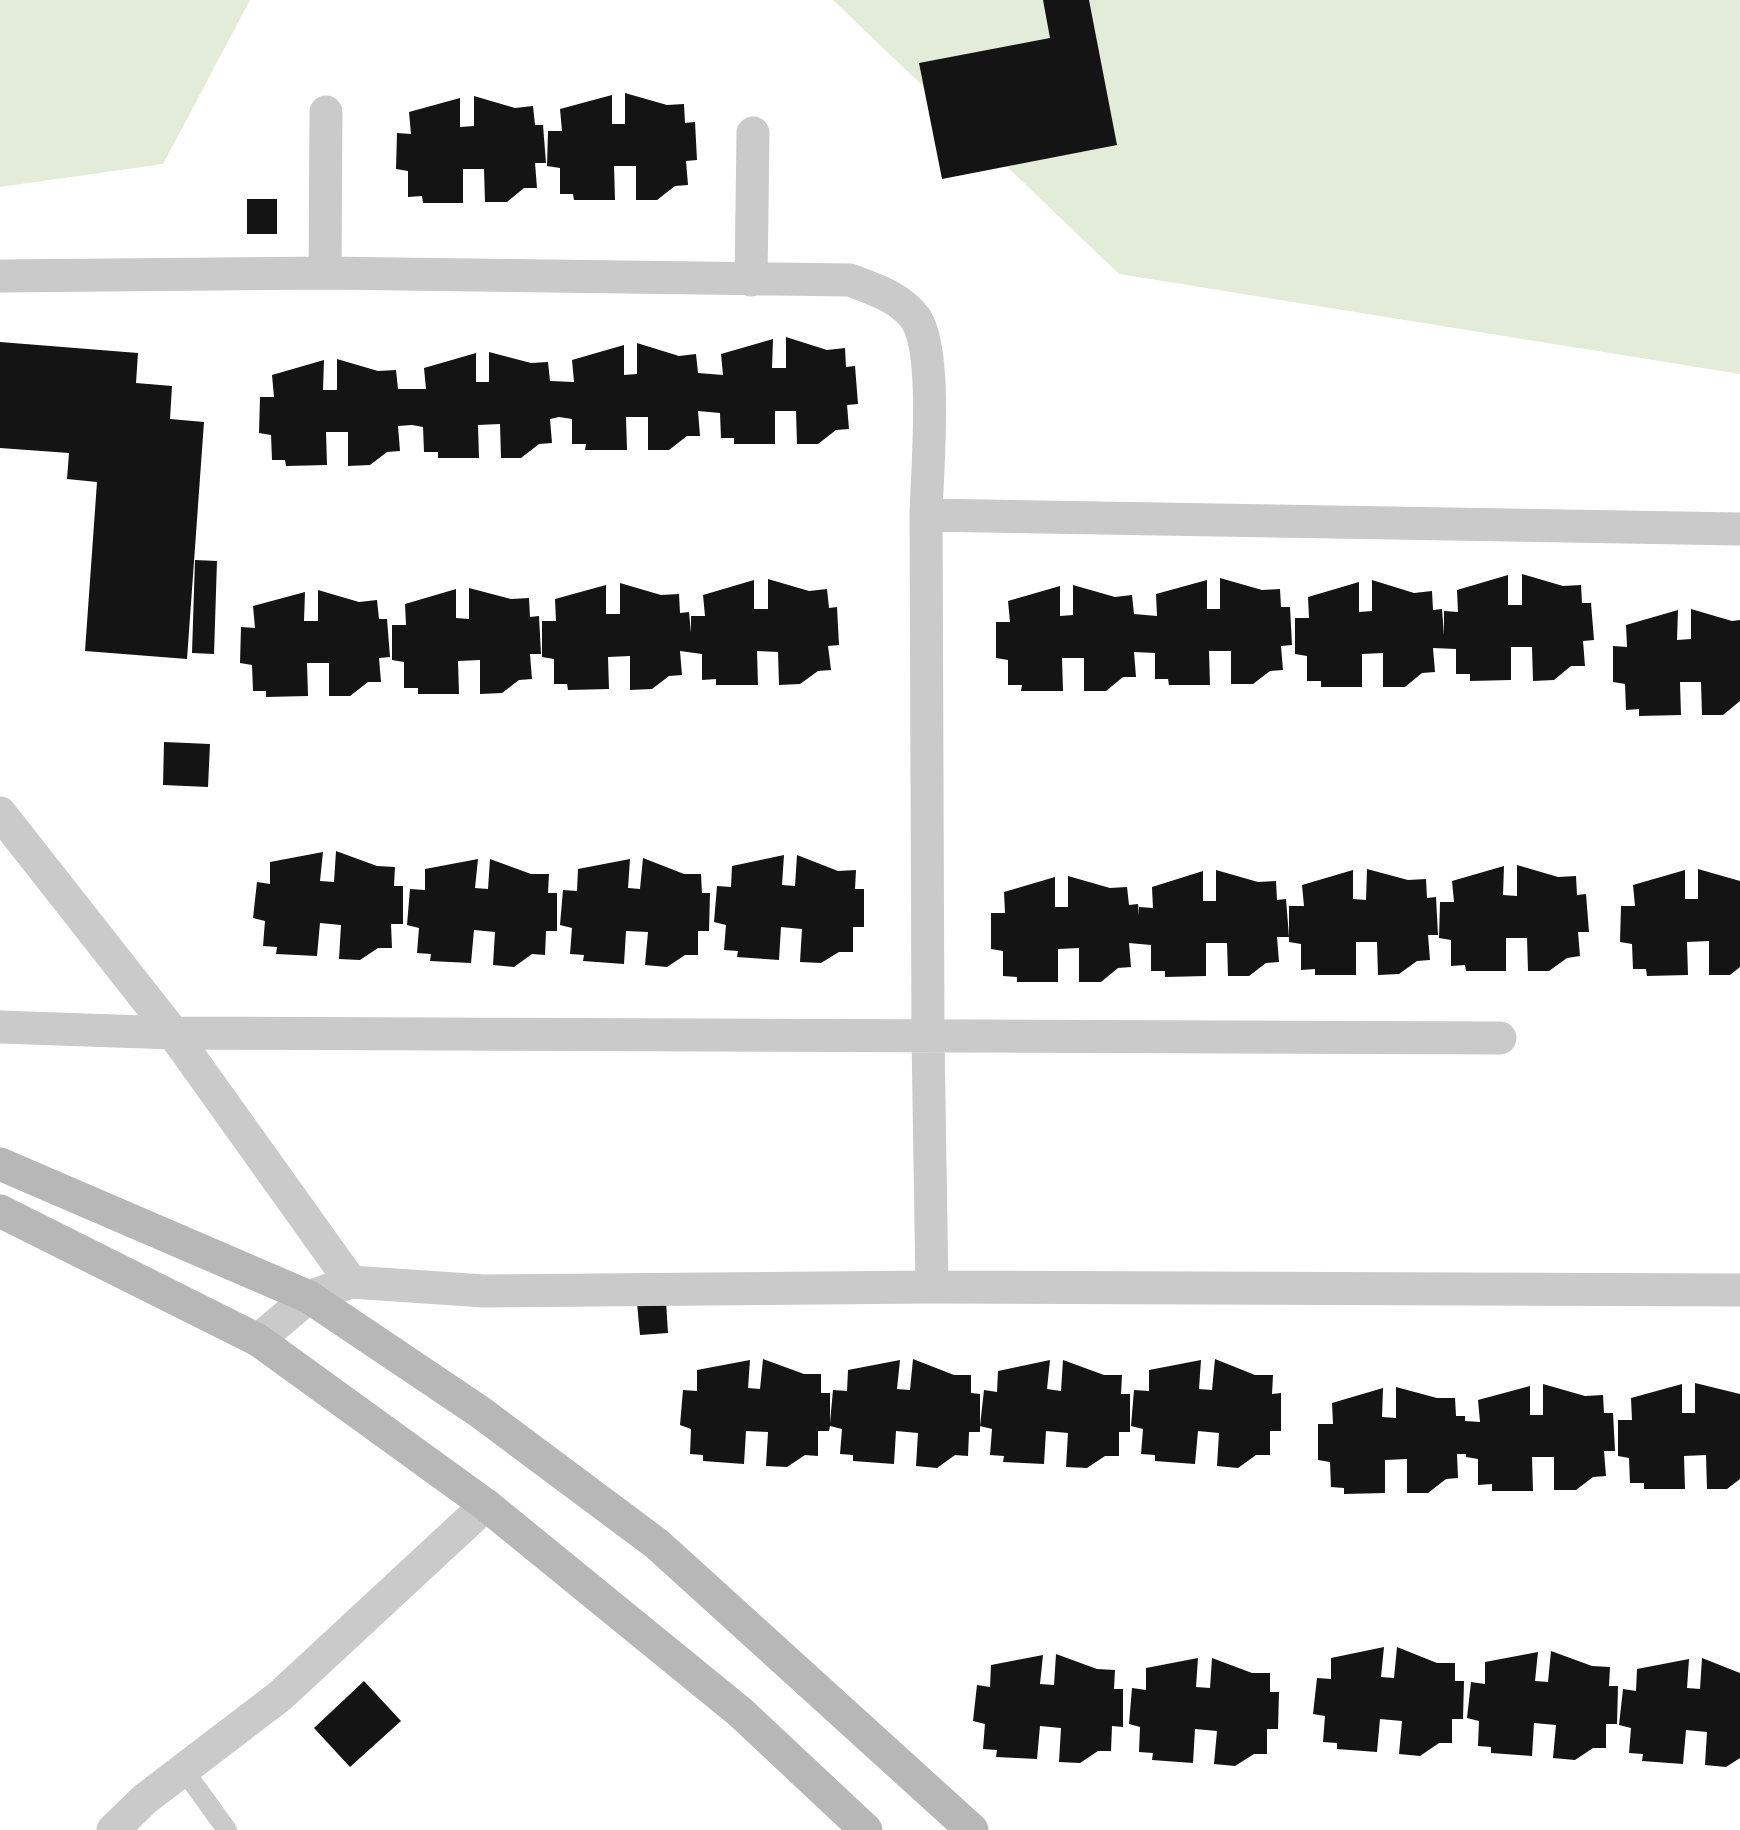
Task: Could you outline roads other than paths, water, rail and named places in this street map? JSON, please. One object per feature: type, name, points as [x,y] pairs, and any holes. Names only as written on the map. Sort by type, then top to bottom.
[{"type":"street","points":[[326,112],[326,273]]},
{"type":"street","points":[[750,280],[753,133]]},
{"type":"street","points":[[0,276],[326,273],[850,280],[888,294],[916,320],[928,358],[927,1038],[932,1287]]},
{"type":"street","points":[[926,515],[1740,528]]},
{"type":"street","points":[[0,813],[173,1033],[351,1282]]},
{"type":"street","points":[[0,1027],[173,1033],[927,1038],[1500,1038]]},
{"type":"street","points":[[0,1164],[309,1297],[480,1412],[657,1544],[972,1830]]},
{"type":"street","points":[[0,1211],[258,1340],[486,1505],[740,1712],[866,1830]]},
{"type":"street","points":[[258,1340],[309,1297],[351,1282],[484,1291],[932,1287],[1740,1290]]},
{"type":"street","points":[[113,1830],[145,1799],[280,1696],[486,1505]]},
{"type":"lane","points":[[183,1769],[227,1830]]}]
